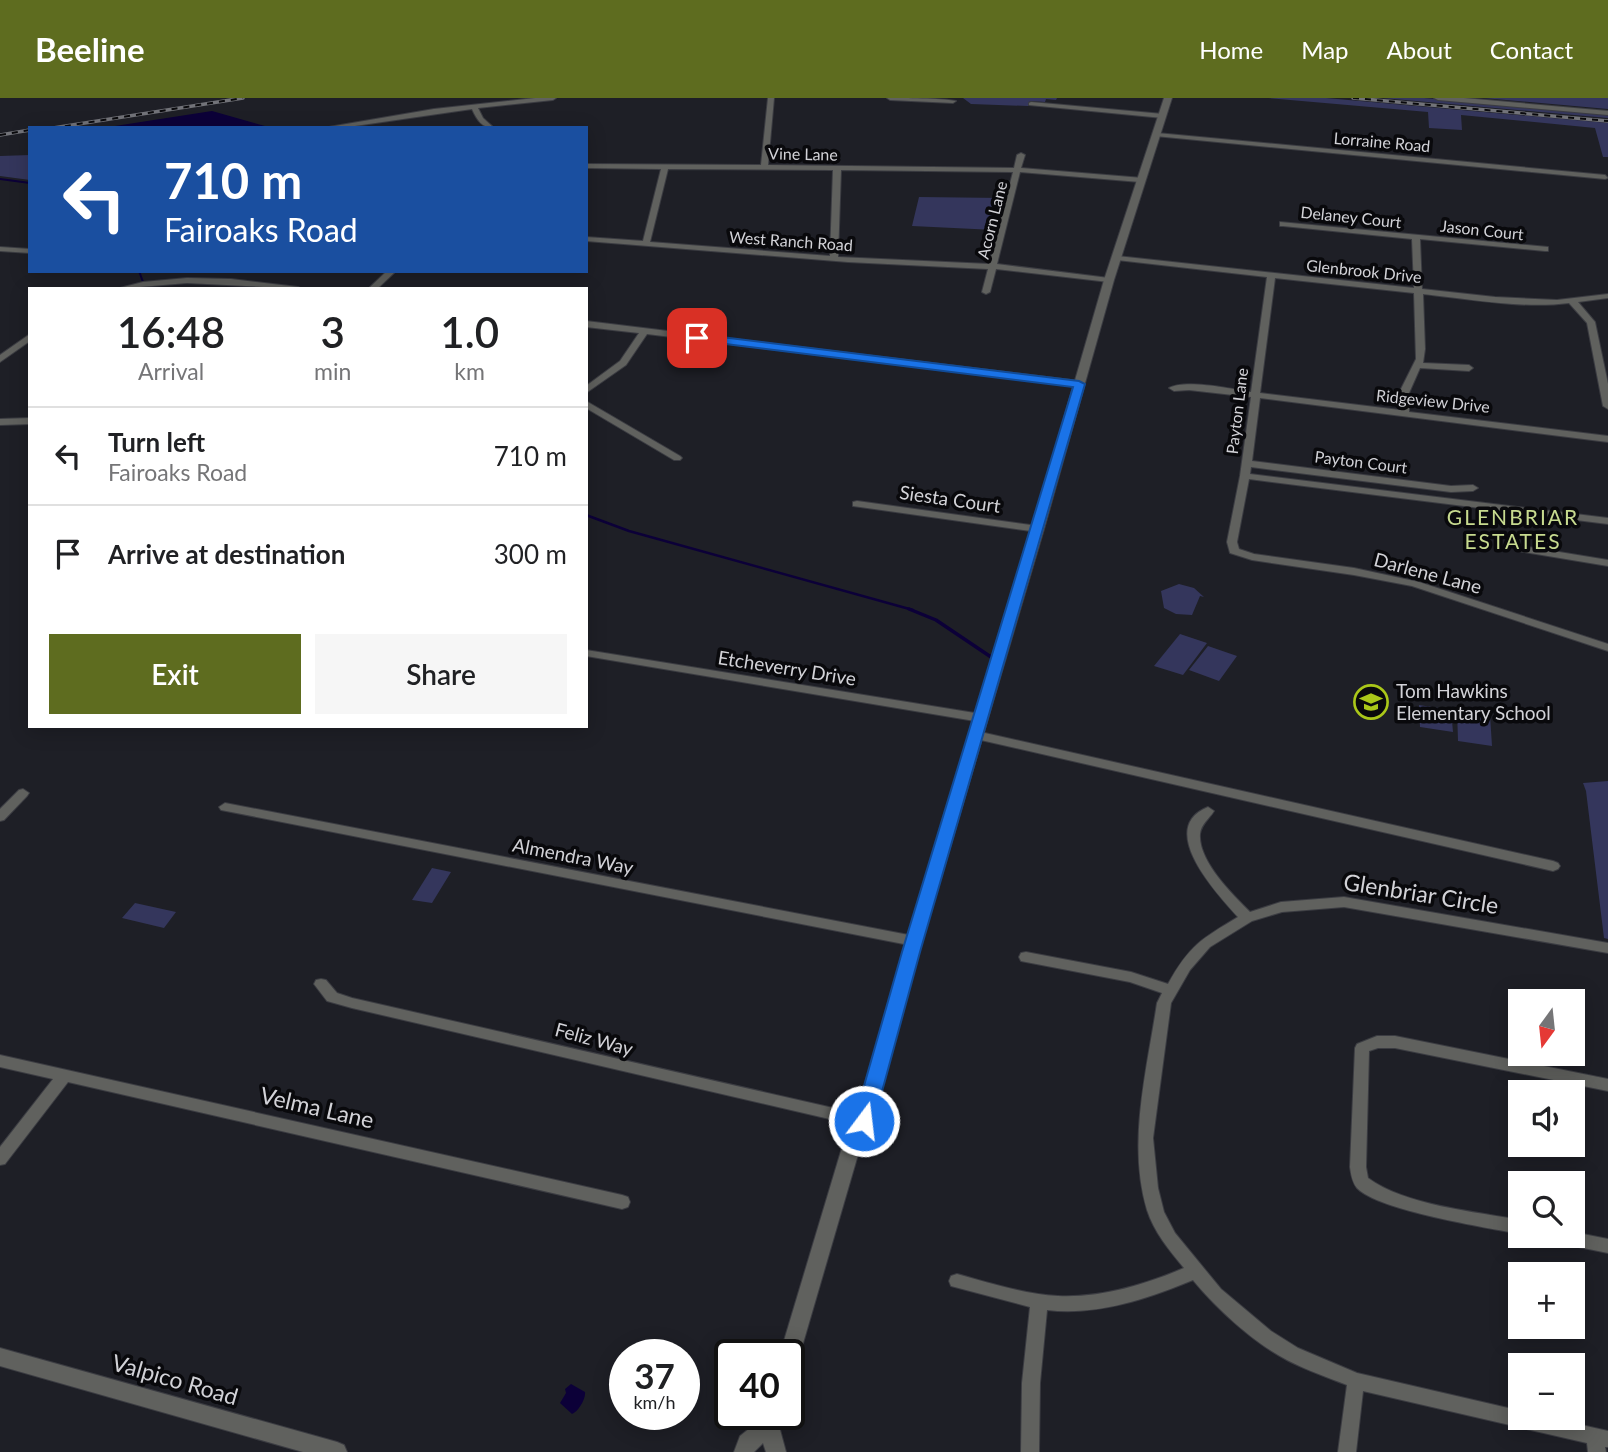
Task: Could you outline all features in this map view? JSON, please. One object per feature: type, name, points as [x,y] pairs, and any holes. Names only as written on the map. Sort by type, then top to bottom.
[{"type":"street","points":[[339,126],[474,106],[553,98]]},
{"type":"street","points":[[764,167],[771,98]]},
{"type":"street","points":[[890,98],[953,102]]},
{"type":"street","points":[[794,1339],[856,1131],[864,1121],[1109,280],[1168,98]]},
{"type":"street","points":[[1438,98],[1608,113]]},
{"type":"street","points":[[1031,104],[1163,116]]},
{"type":"street","points":[[474,106],[480,119],[489,126]]},
{"type":"street","name":"Lorraine Road","points":[[1157,135],[1605,177]]},
{"type":"street","name":"Acorn Lane","points":[[986,292],[1021,155]]},
{"type":"street","name":"Vine Lane","points":[[588,166],[1019,170],[1140,180]]},
{"type":"street","points":[[646,244],[665,167]]},
{"type":"street","points":[[834,258],[837,169]]},
{"type":"street","name":"Delaney Court","points":[[1283,224],[1416,238]]},
{"type":"street","points":[[1405,414],[1404,394],[1418,365],[1421,349],[1416,238]]},
{"type":"street","name":"Jason Court","points":[[1416,238],[1545,249]]},
{"type":"street","name":"West Ranch Road","points":[[588,239],[994,267],[1109,280]]},
{"type":"street","points":[[0,249],[28,251]]},
{"type":"street","name":"Glenbrook Drive","points":[[1117,258],[1528,302],[1572,301],[1608,296]]},
{"type":"street","points":[[374,287],[390,273]]},
{"type":"street","points":[[131,287],[208,275],[285,287]]},
{"type":"street","name":"Payton Lane","points":[[1234,551],[1232,542],[1247,463],[1271,275]]},
{"type":"street","points":[[1572,301],[1591,322],[1605,373],[1608,407]]},
{"type":"street","points":[[588,324],[1079,384]]},
{"type":"street","points":[[588,389],[623,363],[645,331]]},
{"type":"street","points":[[0,359],[28,338]]},
{"type":"street","points":[[1418,365],[1469,368]]},
{"type":"street","name":"Ridgeview Drive","points":[[1174,388],[1189,387],[1608,439]]},
{"type":"street","points":[[588,405],[677,458]]},
{"type":"street","points":[[0,422],[28,421]]},
{"type":"street","name":"Payton Court","points":[[1247,463],[1451,489],[1473,488]]},
{"type":"street","points":[[1245,476],[1608,521]]},
{"type":"street","name":"Siesta Court","points":[[857,503],[1038,529]]},
{"type":"street","points":[[1522,549],[1608,563]]},
{"type":"street","name":"Darlene Lane","points":[[1234,551],[1252,557],[1369,574],[1416,584],[1465,599],[1543,629],[1608,648]]},
{"type":"street","name":"Etcheverry Drive","points":[[588,653],[981,718]]},
{"type":"street","points":[[976,735],[1553,866]]},
{"type":"street","points":[[0,817],[23,793]]},
{"type":"street","name":"Almendra Way","points":[[225,807],[914,942]]},
{"type":"street","points":[[1208,811],[1196,825],[1194,840],[1198,854],[1211,877],[1247,918]]},
{"type":"street","name":"Glenbriar Circle","points":[[1600,1442],[1356,1381],[1292,1354],[1265,1336],[1238,1315],[1169,1238],[1156,1212],[1146,1162],[1145,1138],[1164,1003],[1185,966],[1205,943],[1247,918],[1280,908],[1344,902],[1608,948]]},
{"type":"street","points":[[1026,957],[1131,977],[1172,991]]},
{"type":"street","name":"Feliz Way","points":[[321,984],[332,997],[352,1003],[568,1051],[784,1105],[864,1121]]},
{"type":"street","points":[[1508,1224],[1396,1200],[1372,1191],[1363,1184],[1358,1167],[1362,1048],[1377,1042],[1395,1042],[1608,1085]]},
{"type":"street","name":"Velma Lane","points":[[0,1060],[622,1202]]},
{"type":"street","points":[[0,1159],[65,1075]]},
{"type":"street","points":[[1585,1241],[1608,1246]]},
{"type":"street","points":[[957,1281],[1039,1301],[1111,1300],[1145,1292],[1196,1271]]},
{"type":"street","points":[[1030,1452],[1031,1383],[1039,1301]]},
{"type":"street","name":"Valpico Road","points":[[0,1357],[337,1452]]},
{"type":"street","points":[[1348,1452],[1356,1381]]},
{"type":"street","points":[[744,1452],[747,1443],[761,1430]]},
{"type":"street","points":[[773,1430],[776,1452]]},
{"type":"shaded area","points":[[963,98],[1057,98],[1046,99],[1045,102],[1030,101],[1028,106],[971,104]]},
{"type":"shaded area","points":[[1268,98],[1326,98],[1608,123],[1608,157],[1603,157],[1595,128],[1461,115],[1462,130],[1429,128],[1428,112]]},
{"type":"shaded area","points":[[1382,98],[1424,98],[1608,114],[1608,118]]},
{"type":"shaded area","points":[[1483,98],[1608,98],[1608,109]]},
{"type":"shaded area","points":[[212,111],[265,126],[115,126]]},
{"type":"shaded area","points":[[28,155],[28,180],[0,176],[0,156]]},
{"type":"shaded area","points":[[919,197],[1003,198],[995,230],[912,226]]},
{"type":"shaded area","points":[[1179,584],[1194,588],[1204,597],[1200,596],[1192,615],[1176,614],[1164,608],[1161,591]]},
{"type":"shaded area","points":[[1180,634],[1207,643],[1183,675],[1154,666]]},
{"type":"shaded area","points":[[1208,646],[1237,656],[1219,681],[1189,670]]},
{"type":"shaded area","points":[[1419,705],[1451,710],[1453,732],[1420,727]]},
{"type":"shaded area","points":[[1457,710],[1490,715],[1492,746],[1458,741]]},
{"type":"shaded area","points":[[1608,781],[1608,939],[1604,938],[1583,783]]},
{"type":"shaded area","points":[[432,868],[451,872],[432,903],[412,900]]},
{"type":"shaded area","points":[[135,903],[176,912],[164,928],[122,918]]},
{"type":"shaded area","points":[[571,1384],[585,1392],[581,1405],[572,1414],[560,1403],[566,1393],[565,1389]]},
{"type":"waterway","points":[[0,179],[28,183]]},
{"type":"waterway","points":[[140,273],[143,282]]},
{"type":"waterway","points":[[588,516],[629,531],[913,610]]},
{"type":"waterway","points":[[909,609],[936,620],[991,657]]},
{"type":"railway","points":[[66,126],[243,98]]},
{"type":"railway","points":[[1353,98],[1608,121]]},
{"type":"railway","points":[[0,135],[28,130]]},
{"type":"place","name":"Tom Hawkins Elementary School","points":[[1371,702]]},
{"type":"district","name":"GLENBRIAR ESTATES","points":[[1513,530]]},
{"type":"route","points":[[697,338],[1079,384],[911,952],[864,1121]]}]
